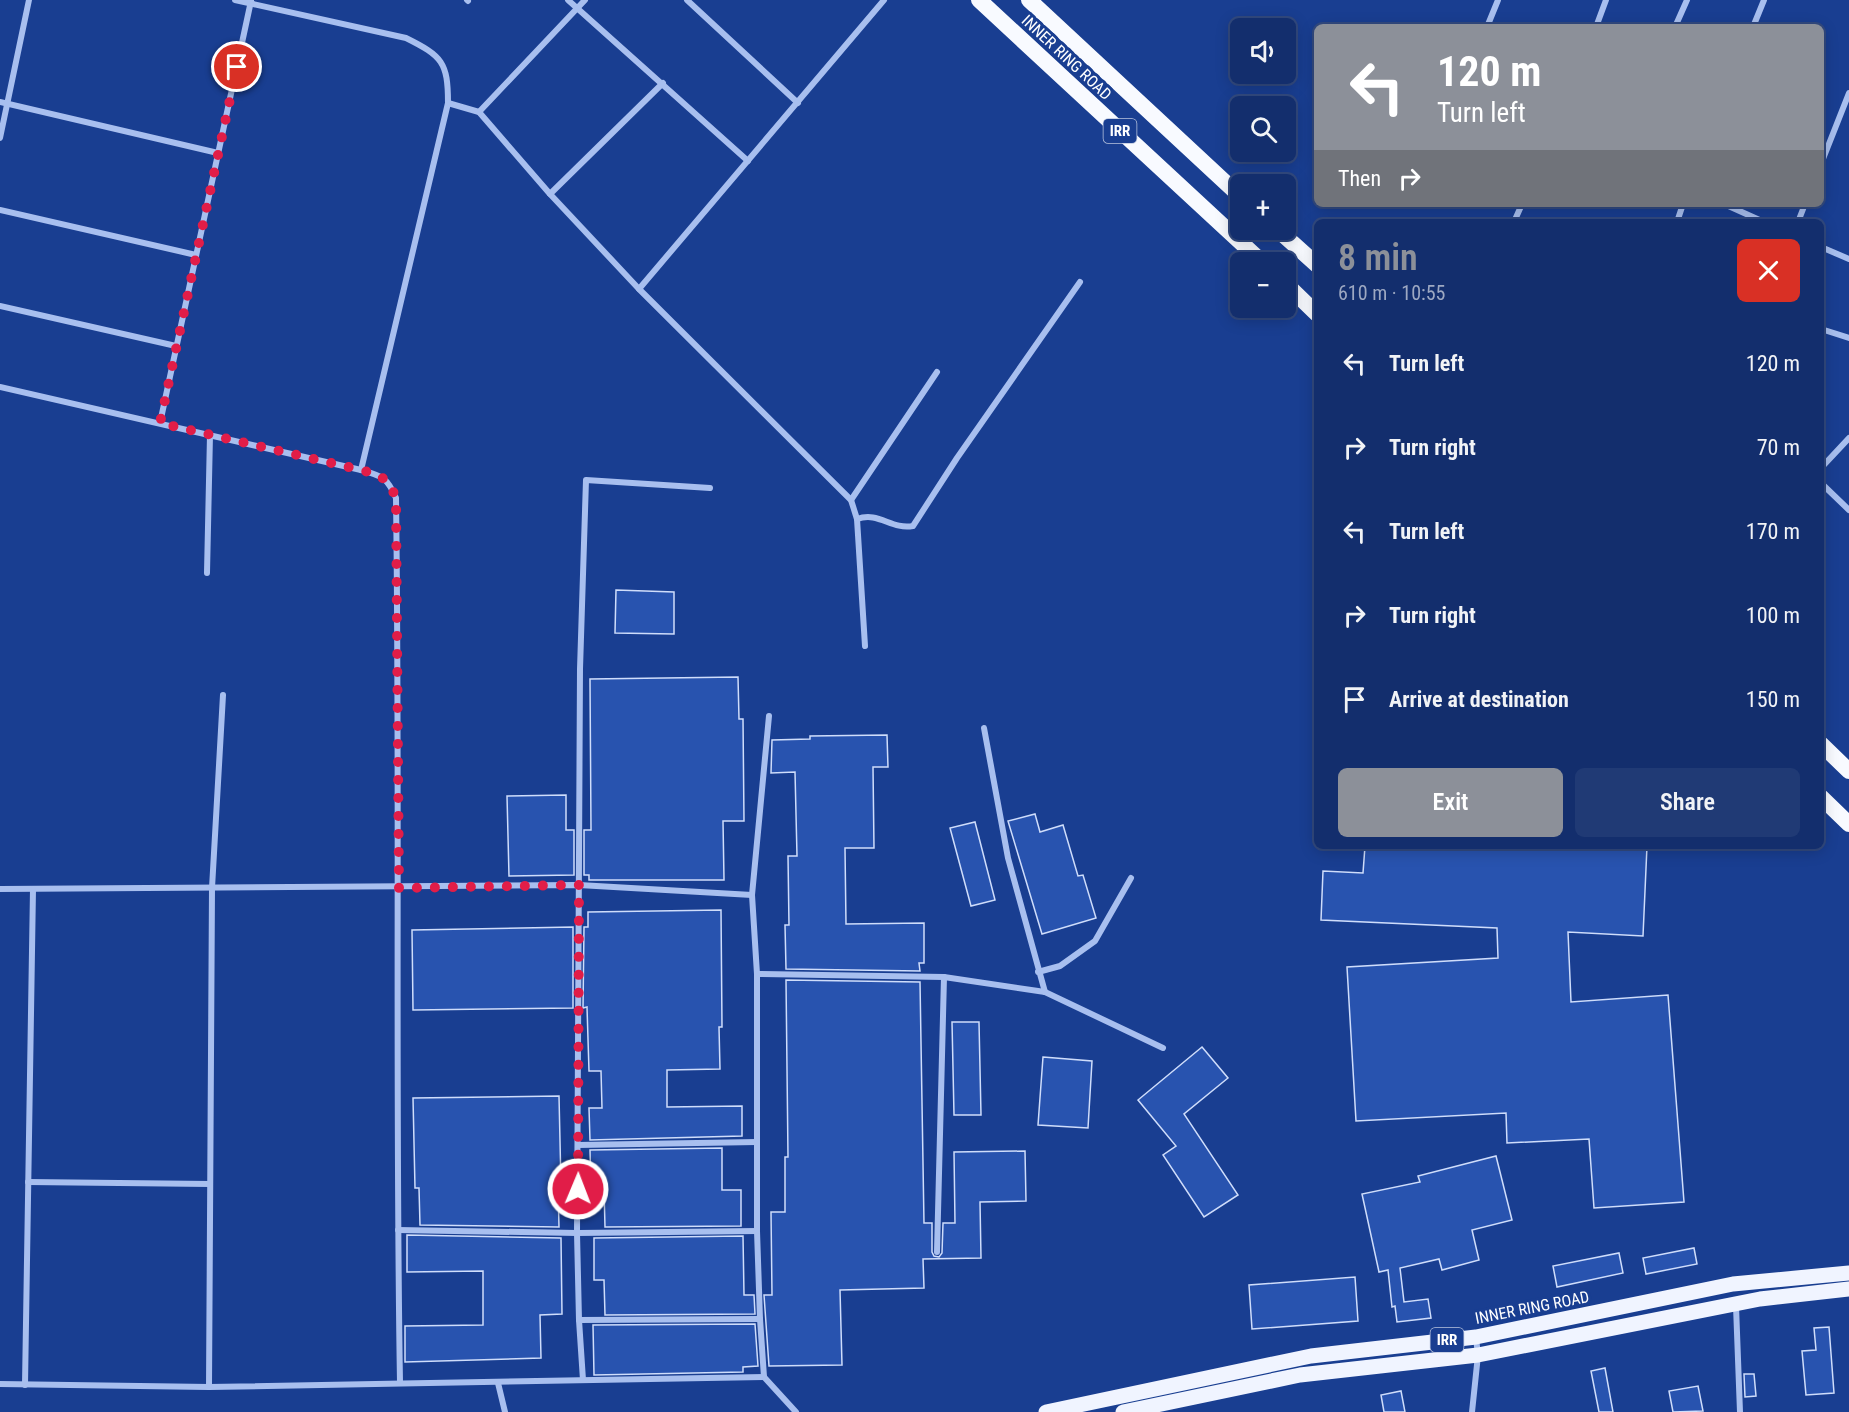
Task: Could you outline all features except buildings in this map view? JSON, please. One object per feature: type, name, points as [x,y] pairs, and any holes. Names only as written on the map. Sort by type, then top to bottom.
[{"type":"highway","name":"INNER RING ROAD","points":[[979,0],[1251,252]]},
{"type":"highway","name":"INNER RING ROAD","points":[[1029,0],[1230,187]]},
{"type":"highway","points":[[1289,240],[1314,262]]},
{"type":"highway","points":[[1296,294],[1314,311]]},
{"type":"highway","points":[[1824,747],[1849,771]]},
{"type":"highway","points":[[1824,800],[1849,824]]},
{"type":"main road","name":"INNER RING ROAD","points":[[1046,1412],[1311,1356],[1476,1337],[1733,1284],[1849,1273]]},
{"type":"main road","name":"IRR","points":[[1123,1412],[1300,1376],[1478,1355],[1760,1299],[1849,1289]]},
{"type":"street","points":[[0,138],[28,0]]},
{"type":"street","points":[[235,0],[406,38],[429,50],[441,61],[447,74],[448,103],[361,470]]},
{"type":"street","points":[[568,0],[748,161]]},
{"type":"street","points":[[479,112],[585,0]]},
{"type":"street","points":[[687,0],[798,103]]},
{"type":"street","points":[[639,289],[884,0]]},
{"type":"street","points":[[1488,24],[1498,0]]},
{"type":"street","points":[[1597,24],[1606,0]]},
{"type":"street","points":[[1676,24],[1687,0]]},
{"type":"street","points":[[1754,24],[1764,0]]},
{"type":"street","points":[[160,423],[251,2]]},
{"type":"street","points":[[550,194],[663,83]]},
{"type":"street","points":[[1824,156],[1849,93]]},
{"type":"street","points":[[0,102],[218,153]]},
{"type":"street","points":[[448,103],[479,112],[550,194],[639,289],[851,500],[857,519],[865,646]]},
{"type":"street","points":[[1731,207],[1757,219]]},
{"type":"street","points":[[0,210],[196,255]]},
{"type":"street","points":[[1824,248],[1849,259]]},
{"type":"street","points":[[857,519],[866,515],[904,528],[913,526],[957,458],[1080,282]]},
{"type":"street","points":[[0,306],[176,346]]},
{"type":"street","points":[[1824,330],[1849,338]]},
{"type":"street","points":[[851,500],[937,372]]},
{"type":"street","points":[[0,387],[361,470],[382,476],[390,483],[396,498],[400,1382]]},
{"type":"street","points":[[207,573],[210,435]]},
{"type":"street","points":[[1824,465],[1849,438]]},
{"type":"street","points":[[583,1380],[577,1233],[580,669],[586,480],[710,488]]},
{"type":"street","points":[[1824,486],[1849,510]]},
{"type":"street","points":[[209,1387],[212,888],[223,695]]},
{"type":"street","points":[[769,716],[752,895],[757,974],[757,1231],[760,1319],[764,1377],[796,1412]]},
{"type":"street","points":[[984,728],[1008,858],[1045,992]]},
{"type":"street","points":[[1038,972],[1060,966],[1095,941],[1131,878]]},
{"type":"street","points":[[0,890],[579,885],[752,895]]},
{"type":"street","points":[[25,1385],[33,889]]},
{"type":"street","points":[[757,974],[944,977],[1045,992],[1163,1048]]},
{"type":"street","points":[[937,1252],[944,977]]},
{"type":"street","points":[[578,1145],[757,1142]]},
{"type":"street","points":[[28,1182],[210,1184]]},
{"type":"street","points":[[398,1230],[577,1233],[757,1231]]},
{"type":"street","points":[[1736,1305],[1740,1412]]},
{"type":"street","points":[[579,1320],[760,1319]]},
{"type":"street","points":[[1472,1412],[1478,1355],[1476,1337]]},
{"type":"street","points":[[0,1384],[209,1387],[764,1377]]},
{"type":"street","points":[[498,1383],[505,1412]]},
{"type":"route","points":[[237,67],[160,423],[361,470],[382,476],[390,483],[396,498],[399,888],[579,885],[578,1189]]}]
